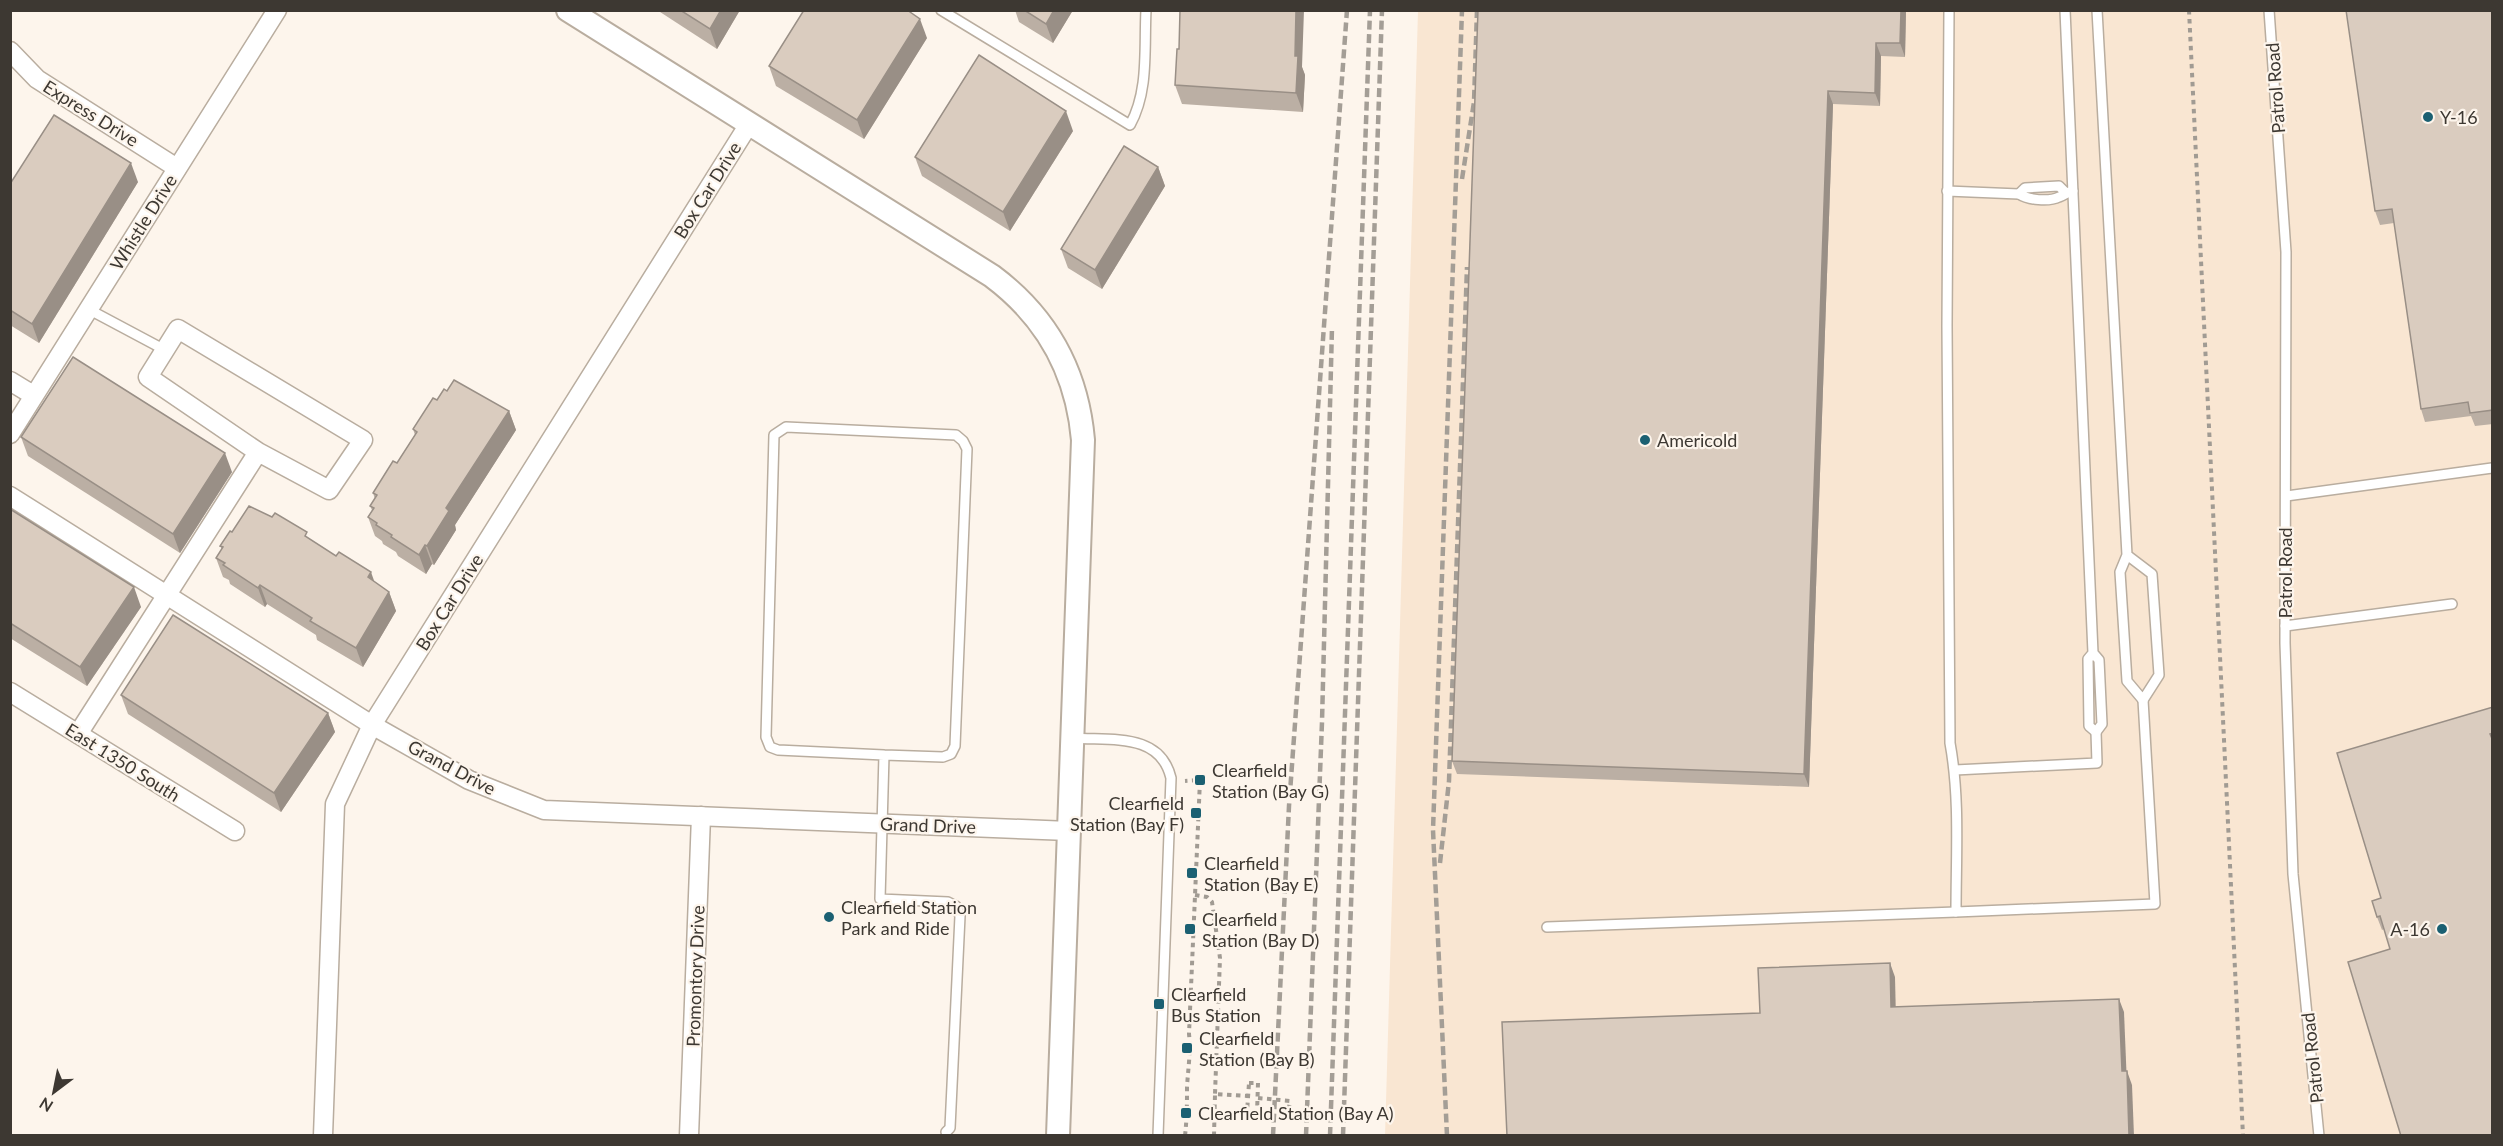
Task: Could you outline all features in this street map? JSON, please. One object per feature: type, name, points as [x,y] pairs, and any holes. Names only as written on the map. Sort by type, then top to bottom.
[{"type":"street","name":"Whistle Drive","points":[[10,434],[277,10]]},
{"type":"street","points":[[568,10],[992,276],[1033,313],[1056,346],[1076,393],[1083,440],[1058,1136]]},
{"type":"street","name":"Express Drive","points":[[10,51],[37,79],[177,168]]},
{"type":"street","name":"Box Car Drive","points":[[323,1136],[335,804],[372,725],[748,124]]},
{"type":"street","points":[[178,329],[363,440],[329,490],[258,452],[148,377],[178,329]]},
{"type":"street","points":[[10,381],[33,395]]},
{"type":"street","points":[[78,734],[258,452]]},
{"type":"street","name":"Grand Drive","points":[[10,496],[372,725],[469,780],[544,810],[1069,831]]},
{"type":"street","name":"East 1350 South","points":[[10,692],[235,831]]},
{"type":"street","name":"Promontory Drive","points":[[689,1136],[701,816]]},
{"type":"lane","points":[[941,10],[1130,125],[1137,112],[1143,86],[1146,10]]},
{"type":"lane","points":[[1949,10],[1947,191],[1950,742],[1955,770],[1956,912]]},
{"type":"lane","points":[[1955,770],[2097,763],[2096,732],[2089,726],[2088,659],[2092,653],[2069,192],[2065,10]]},
{"type":"lane","points":[[2097,10],[2127,555],[2120,572],[2127,681],[2143,700]]},
{"type":"lane","name":"Patrol Road","points":[[2269,10],[2286,252],[2285,626],[2293,874],[2319,1136]]},
{"type":"lane","points":[[1947,191],[2019,194],[2025,188],[2059,186],[2069,192]]},
{"type":"lane","points":[[88,309],[165,350]]},
{"type":"lane","points":[[786,427],[956,435],[967,449],[955,746],[951,754],[943,757],[884,755],[778,750],[770,747],[766,737],[774,435],[786,427]]},
{"type":"lane","points":[[2286,496],[2493,468]]},
{"type":"lane","points":[[1546,927],[2155,904],[2143,700],[2159,675],[2152,574],[2127,555]]},
{"type":"lane","points":[[2285,626],[2452,604]]},
{"type":"lane","points":[[1072,738],[1131,742],[1150,747],[1162,756],[1171,783],[1158,1136]]},
{"type":"lane","points":[[884,755],[880,899],[948,902],[956,906],[960,916],[950,1128],[946,1132]]},
{"type":"path","points":[[2189,10],[2243,1136]]},
{"type":"path","points":[[1171,783],[1200,780],[1187,1090],[1189,1109],[1185,1136]]},
{"type":"path","points":[[1195,895],[1207,897],[1212,903],[1220,958],[1214,1136]]},
{"type":"path","points":[[1249,1083],[1258,1083],[1258,1098],[1257,1113],[1247,1112],[1249,1083]]},
{"type":"path","points":[[1215,1094],[1248,1096]]},
{"type":"path","points":[[1258,1098],[1290,1101],[1289,1107]]},
{"type":"shaded area","points":[[1418,11],[2492,11],[2492,1135],[1385,1136]]},
{"type":"building","points":[[680,10],[721,10],[710,29]]},
{"type":"building","points":[[804,10],[907,10],[920,19],[857,120],[769,66]]},
{"type":"building","points":[[1024,10],[1054,10],[1046,24]]},
{"type":"building","points":[[1180,10],[1296,10],[1295,56],[1298,56],[1296,93],[1175,85]]},
{"type":"building","name":"Americold","points":[[1478,10],[1901,10],[1900,43],[1876,43],[1875,93],[1828,91],[1804,774],[1452,761]]},
{"type":"building","name":"Y-16","points":[[2346,10],[2493,10],[2493,410],[2470,413],[2468,402],[2421,409],[2392,209],[2375,211]]},
{"type":"building","points":[[979,55],[1066,111],[1003,212],[915,157]]},
{"type":"building","points":[[54,115],[131,163],[32,324],[10,310],[10,184]]},
{"type":"building","points":[[1124,146],[1158,167],[1095,270],[1061,249]]},
{"type":"building","points":[[73,357],[225,453],[173,534],[21,437]]},
{"type":"building","points":[[454,380],[509,411],[446,508],[449,511],[419,555],[391,537],[392,535],[368,517],[374,508],[370,506],[377,495],[373,493],[393,461],[397,463],[417,432],[413,429],[433,398],[437,400]]},
{"type":"building","points":[[249,506],[272,517],[275,513],[307,532],[305,536],[336,556],[339,552],[371,572],[368,577],[389,592],[356,648],[310,621],[312,618],[260,585],[258,588],[216,558],[223,547],[220,546]]},
{"type":"building","points":[[10,509],[134,587],[80,667],[10,623]]},
{"type":"building","points":[[173,615],[328,713],[274,793],[121,695]]},
{"type":"building","name":"A-16","points":[[2493,707],[2493,733],[2490,734],[2493,741],[2493,1136],[2401,1136],[2348,962],[2390,949],[2380,916],[2377,917],[2372,901],[2381,898],[2337,753]]},
{"type":"building","points":[[1890,963],[1891,1007],[2119,999],[2122,1071],[2127,1071],[2129,1136],[1507,1136],[1502,1022],[1760,1013],[1758,968]]},
{"type":"railway","points":[[1273,1136],[1289,806],[1347,10]]},
{"type":"railway","points":[[1330,1136],[1370,10]]},
{"type":"railway","points":[[1343,1136],[1382,10]]},
{"type":"railway","points":[[1447,1136],[1433,830],[1462,10]]},
{"type":"railway","points":[[1462,179],[1474,102],[1477,10]]},
{"type":"railway","points":[[1440,863],[1449,781],[1467,267]]},
{"type":"railway","points":[[1306,1136],[1322,722],[1332,327]]},
{"type":"place","name":"Y-16","points":[[2428,117]]},
{"type":"place","name":"Americold","points":[[1645,440]]},
{"type":"place","name":"Clearfield Station (Bay G)","points":[[1200,780]]},
{"type":"place","name":"Clearfield Station (Bay F)","points":[[1196,813]]},
{"type":"place","name":"Clearfield Station (Bay E)","points":[[1192,873]]},
{"type":"place","name":"Clearfield Station Park and Ride","points":[[829,917]]},
{"type":"place","name":"Clearfield Station (Bay D)","points":[[1190,929]]},
{"type":"place","name":"A-16","points":[[2442,929]]},
{"type":"place","name":"Clearfield Bus Station","points":[[1159,1004]]},
{"type":"place","name":"Clearfield Station (Bay B)","points":[[1187,1048]]},
{"type":"place","name":"Clearfield Station (Bay A)","points":[[1186,1113]]}]
